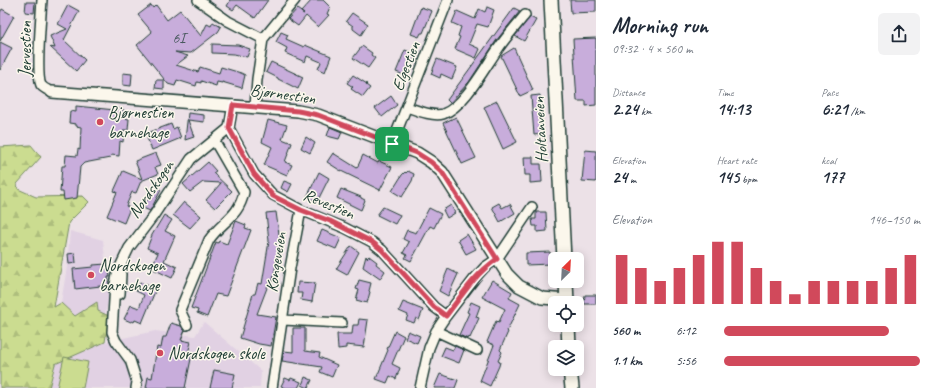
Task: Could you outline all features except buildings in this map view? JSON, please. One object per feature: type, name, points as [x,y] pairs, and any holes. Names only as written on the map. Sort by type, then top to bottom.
[{"type":"main road","name":"Holtanveien","points":[[551,0],[564,252]]},
{"type":"main road","points":[[571,376],[572,388]]},
{"type":"street","name":"Jervestien","points":[[42,0],[39,78],[42,86],[46,90],[52,92]]},
{"type":"street","points":[[198,0],[228,20],[263,39]]},
{"type":"street","points":[[255,107],[257,79],[263,39],[295,0]]},
{"type":"street","name":"Elgestien","points":[[392,144],[448,0]]},
{"type":"street","points":[[407,107],[421,112],[441,114],[451,110],[462,101],[498,48],[525,15]]},
{"type":"street","name":"Bjørnestien","points":[[52,92],[298,111],[318,115],[417,153],[431,162],[442,172],[507,274],[519,286],[542,298],[548,299]]},
{"type":"street","points":[[229,128],[233,105]]},
{"type":"street","name":"Nordskogen","points":[[136,388],[137,382],[130,360],[116,341],[112,332],[115,284],[122,263],[129,248],[154,215],[191,159],[229,128]]},
{"type":"street","name":"Revestien","points":[[229,128],[254,174],[273,196],[301,210],[330,221],[372,242],[382,250],[434,307],[446,316]]},
{"type":"street","points":[[187,325],[180,310],[209,240],[212,234],[231,218],[239,208],[244,192],[214,140]]},
{"type":"street","points":[[420,388],[429,348],[436,331],[474,278],[485,267],[497,259],[532,207]]},
{"type":"street","name":"Kongeveien","points":[[272,388],[290,268],[301,210]]},
{"type":"street","name":"Nordskogen","points":[[120,294],[122,263]]},
{"type":"street","points":[[283,320],[342,323]]},
{"type":"street","points":[[436,331],[477,350]]},
{"type":"shaded area","points":[[70,231],[103,240],[109,298],[98,341],[61,303],[67,267]]},
{"type":"shaded area","name":"Nordskogen skole","points":[[204,322],[261,371],[260,388],[49,388],[55,364],[105,342],[155,331],[195,336]]},
{"type":"green space","points":[[31,145],[41,157],[17,184],[18,189],[36,197],[83,196],[89,202],[69,222],[54,307],[61,303],[75,316],[97,302],[98,311],[109,316],[105,342],[55,364],[49,388],[0,388],[0,147]]},
{"type":"green space","points":[[64,357],[88,362],[83,388],[57,388]]},
{"type":"place","name":"Bjørnestien barnehage","points":[[100,122]]},
{"type":"place","name":"Nordskogen barnehage","points":[[91,275]]},
{"type":"place","name":"Nordskogen skole","points":[[160,353]]},
{"type":"route","points":[[233,105],[298,111],[318,115],[392,144],[417,153],[431,162],[442,172],[465,206],[497,259],[485,267],[474,278],[446,316],[434,307],[382,250],[372,242],[330,221],[301,210],[273,196],[254,174],[229,128],[233,105]]}]
